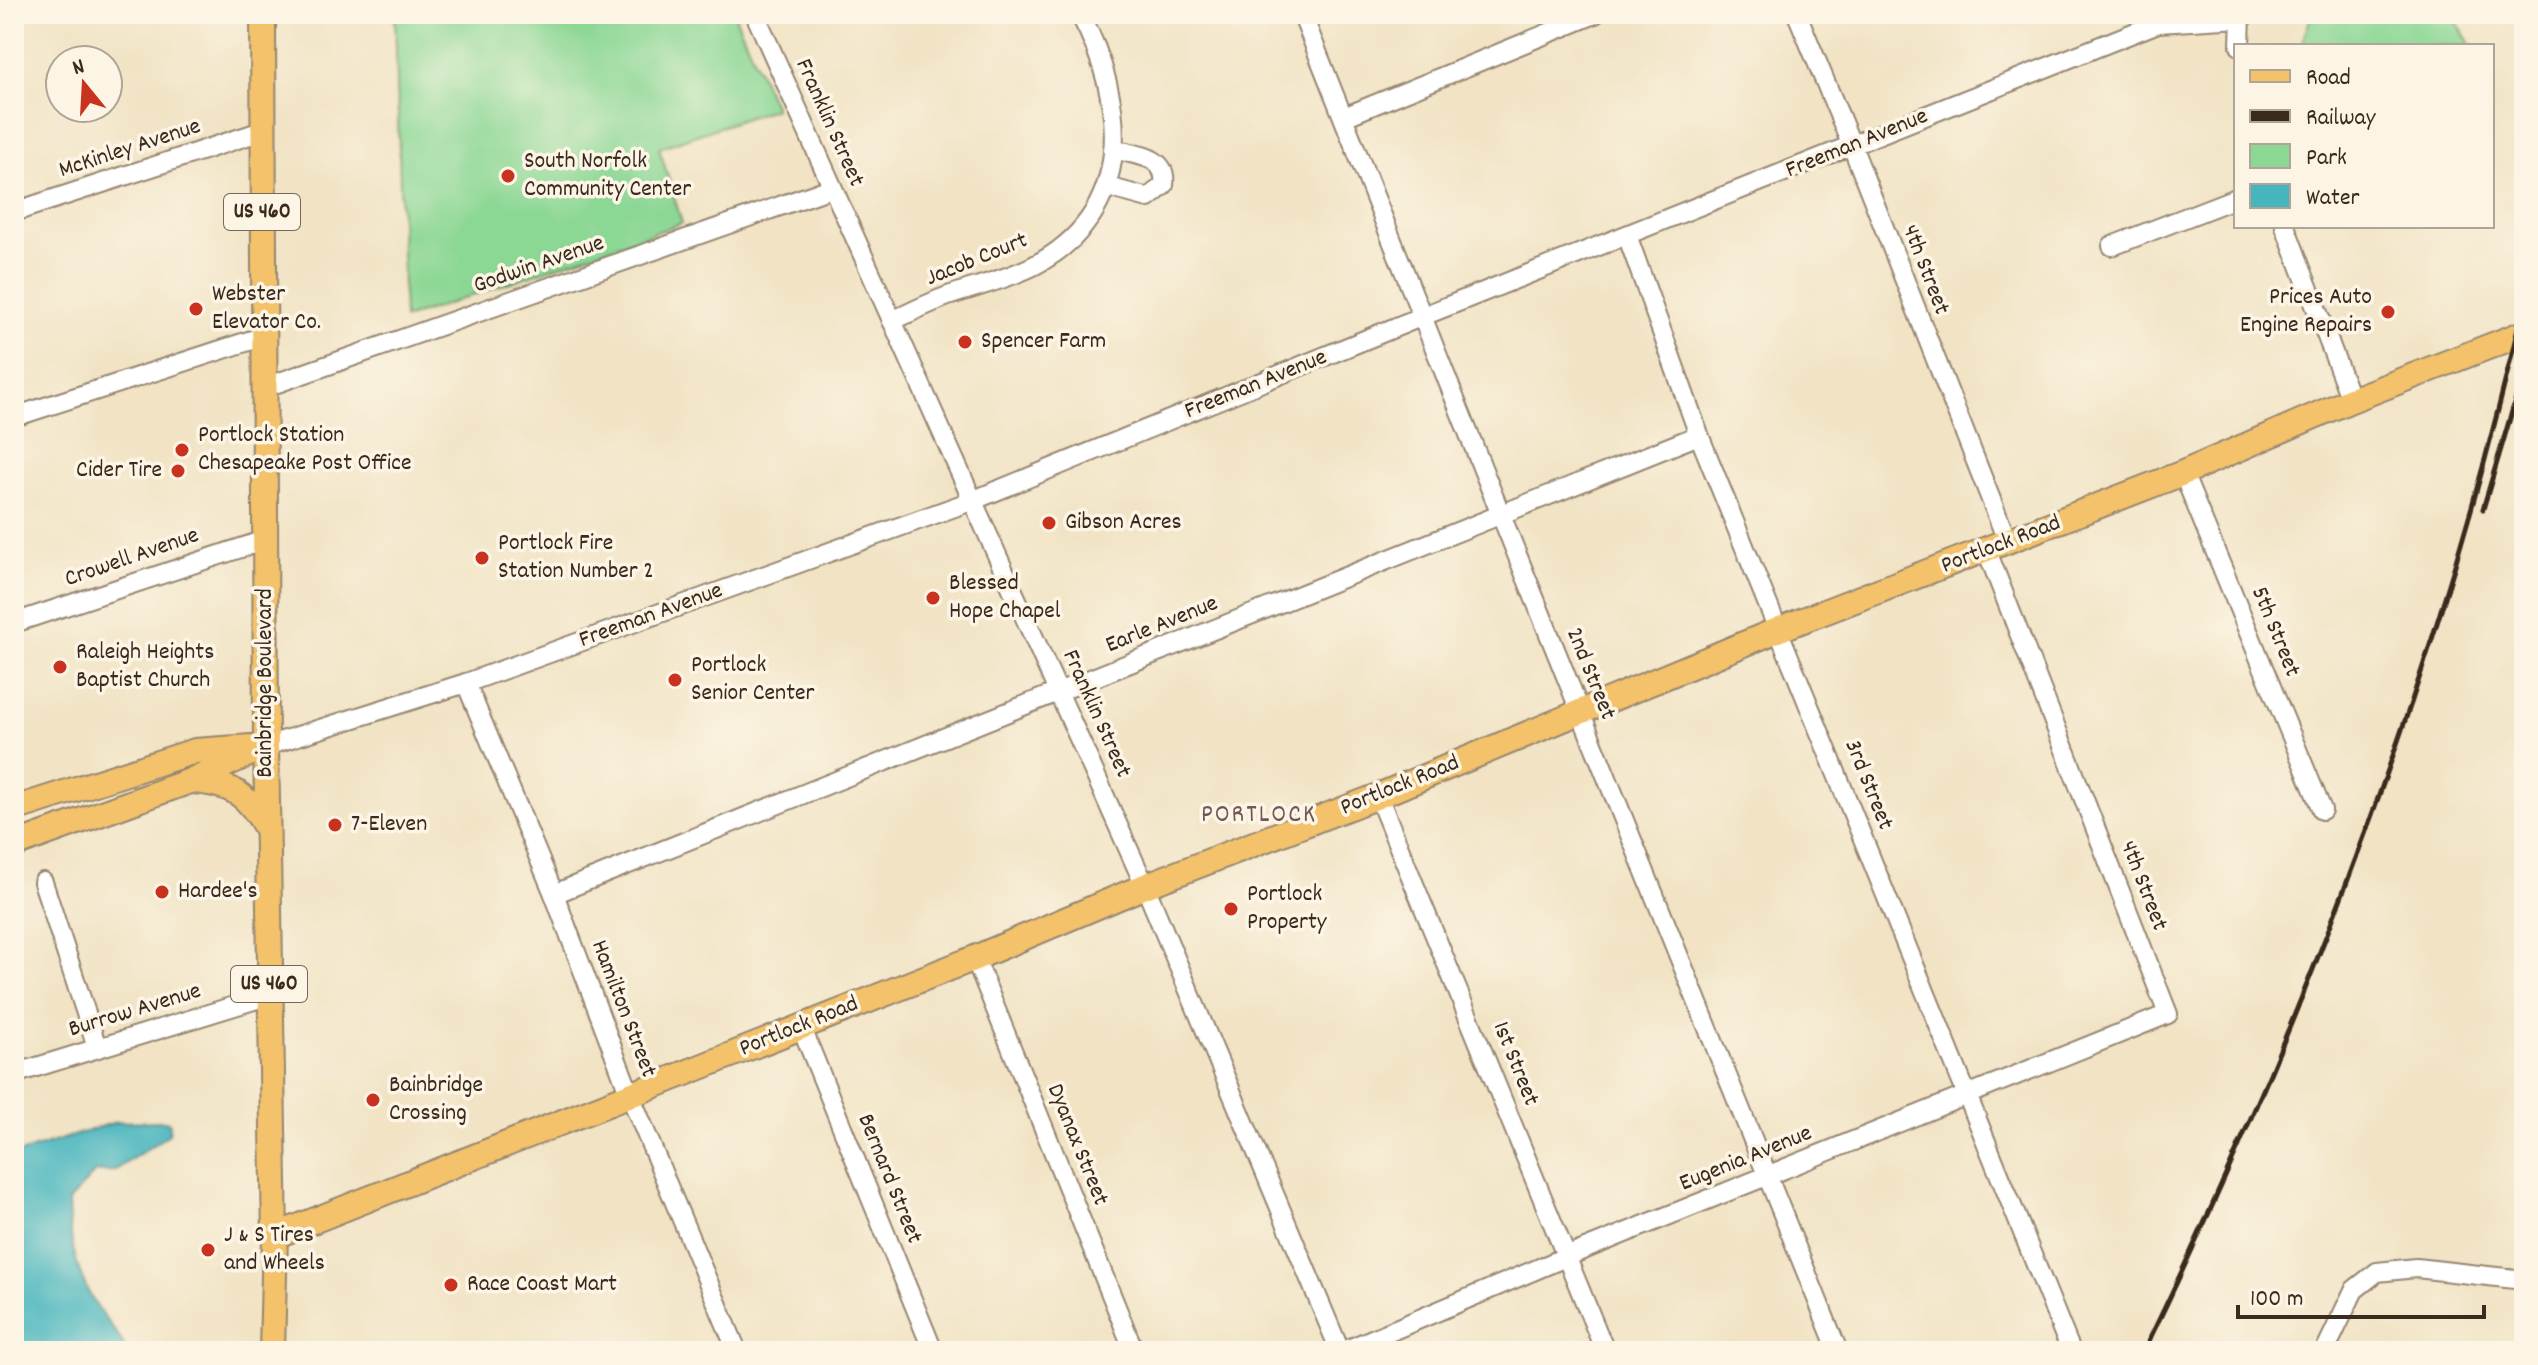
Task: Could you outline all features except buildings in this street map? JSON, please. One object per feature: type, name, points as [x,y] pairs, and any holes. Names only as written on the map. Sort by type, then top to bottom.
[{"type":"main road","name":"Bainbridge Boulevard","points":[[263,14],[266,746],[275,1236],[272,1351]]},
{"type":"main road","name":"Portlock Road","points":[[275,1236],[975,958],[1145,886],[1378,796],[1780,629],[2183,473],[2351,400],[2524,333]]},
{"type":"main road","name":"Freeman Avenue","points":[[14,845],[190,781],[266,746]]},
{"type":"main road","name":"Freeman Avenue","points":[[14,809],[195,751],[266,746]]},
{"type":"main road","points":[[190,781],[219,784],[238,792],[256,810],[267,829]]},
{"type":"street","name":"Franklin Street","points":[[755,14],[1060,691],[1342,1351]]},
{"type":"street","name":"Jacob Court","points":[[892,321],[947,297],[1034,266],[1057,252],[1096,212],[1108,187],[1113,149],[1111,102],[1095,41],[1080,14]]},
{"type":"street","name":"2nd Street","points":[[1302,14],[1579,712],[1838,1351]]},
{"type":"street","points":[[1344,117],[1595,14]]},
{"type":"street","name":"4th Street","points":[[1797,14],[1852,146],[2168,1014]]},
{"type":"street","points":[[2240,44],[2241,16]]},
{"type":"street","name":"Freeman Avenue","points":[[266,746],[466,683],[974,500],[1423,316],[2158,23],[2241,16]]},
{"type":"street","name":"McKinley Avenue","points":[[14,212],[262,131]]},
{"type":"street","points":[[1108,187],[1148,198],[1164,185],[1162,167],[1154,159],[1113,149]]},
{"type":"street","name":"Godwin Avenue","points":[[263,388],[831,188]]},
{"type":"street","points":[[2112,246],[2234,199]]},
{"type":"street","points":[[2286,228],[2351,400]]},
{"type":"street","name":"3rd Street","points":[[1627,235],[1699,435],[2071,1351]]},
{"type":"street","points":[[14,417],[264,336]]},
{"type":"street","name":"Earle Avenue","points":[[554,894],[1699,435]]},
{"type":"street","name":"5th Street","points":[[2183,473],[2322,810]]},
{"type":"street","name":"Crowell Avenue","points":[[14,623],[265,540]]},
{"type":"street","name":"Hamilton Street","points":[[466,683],[554,894],[630,1095],[737,1351]]},
{"type":"street","name":"1st Street","points":[[1378,796],[1605,1351]]},
{"type":"street","points":[[43,882],[97,1047]]},
{"type":"street","name":"Dyanax Street","points":[[975,958],[1134,1351]]},
{"type":"street","name":"Burrow Avenue","points":[[14,1074],[270,995]]},
{"type":"street","name":"Eugenia Avenue","points":[[1342,1351],[1568,1256],[2168,1014]]},
{"type":"street","name":"Bernard Street","points":[[801,1026],[933,1351]]},
{"type":"street","points":[[2325,1351],[2354,1290],[2377,1272],[2416,1268],[2524,1280]]},
{"type":"green space","points":[[395,14],[734,14],[775,108],[659,148],[682,223],[404,319]]},
{"type":"green space","points":[[2312,14],[2452,14],[2470,44],[2302,44]]},
{"type":"water","points":[[166,1121],[170,1124],[169,1134],[114,1171],[95,1172],[68,1202],[78,1268],[95,1304],[127,1351],[14,1351],[14,1157],[116,1122]]},
{"type":"railway","points":[[2144,1351],[2260,1098],[2364,837],[2411,704],[2453,570],[2491,436],[2524,302]]},
{"type":"railway","points":[[2483,509],[2524,371]]},
{"type":"place","name":"South Norfolk Community Center","points":[[508,176]]},
{"type":"place","name":"Webster Elevator Co.","points":[[196,309]]},
{"type":"place","name":"Prices Auto Engine Repairs","points":[[2388,312]]},
{"type":"place","name":"Spencer Farm","points":[[965,342]]},
{"type":"place","name":"Portlock Station Chesapeake Post Office","points":[[182,450]]},
{"type":"place","name":"Cider Tire","points":[[178,471]]},
{"type":"place","name":"Gibson Acres","points":[[1049,523]]},
{"type":"place","name":"Portlock Fire Station Number 2","points":[[482,558]]},
{"type":"place","name":"Blessed Hope Chapel","points":[[933,598]]},
{"type":"place","name":"Raleigh Heights Baptist Church","points":[[60,667]]},
{"type":"place","name":"Portlock Senior Center","points":[[675,680]]},
{"type":"place","name":"7-Eleven","points":[[335,825]]},
{"type":"place","name":"Hardee's","points":[[162,892]]},
{"type":"place","name":"Portlock Property","points":[[1231,909]]},
{"type":"place","name":"Bainbridge Crossing","points":[[373,1100]]},
{"type":"place","name":"J & S Tires and Wheels","points":[[208,1250]]},
{"type":"place","name":"Race Coast Mart","points":[[451,1285]]},
{"type":"district","name":"PORTLOCK","points":[[1259,815]]}]
